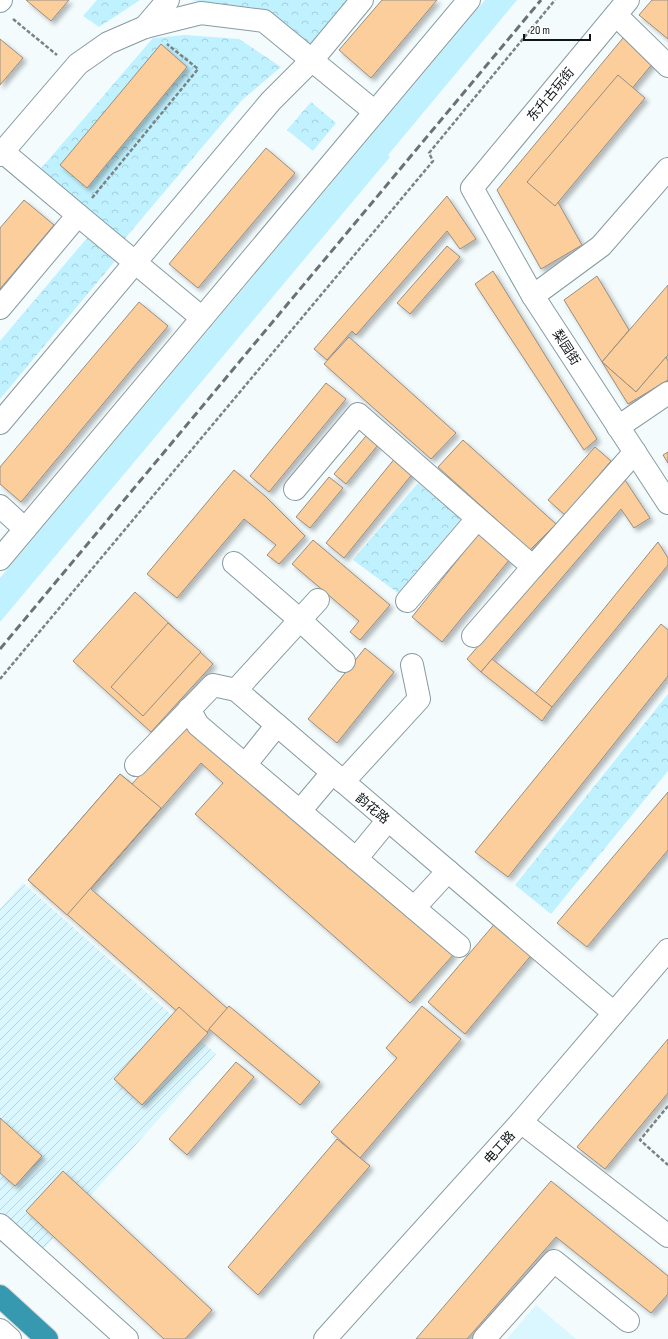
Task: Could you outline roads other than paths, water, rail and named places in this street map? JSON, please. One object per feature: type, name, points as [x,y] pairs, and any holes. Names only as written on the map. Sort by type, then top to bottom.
[{"type":"highway","points":[[0,1296],[47,1339]]},
{"type":"street","points":[[145,27],[168,0]]},
{"type":"street","points":[[0,423],[271,101],[312,60],[362,0]]},
{"type":"street","points":[[0,559],[469,0]]},
{"type":"street","points":[[622,7],[668,66]]},
{"type":"street","name":"东升古玩街","points":[[472,188],[622,7]]},
{"type":"street","points":[[202,318],[78,215],[1,154],[78,64],[108,43],[145,27],[201,13],[264,21],[375,112]]},
{"type":"street","points":[[533,296],[601,246],[668,169]]},
{"type":"street","name":"梨园街","points":[[472,188],[533,296],[668,503]]},
{"type":"street","points":[[0,308],[78,215]]},
{"type":"street","points":[[618,427],[668,393]]},
{"type":"street","points":[[295,489],[358,414],[533,567]]},
{"type":"street","points":[[473,636],[635,452]]},
{"type":"street","points":[[0,506],[25,528]]},
{"type":"street","points":[[407,601],[477,518]]},
{"type":"street","points":[[234,563],[300,620],[344,661]]},
{"type":"street","points":[[236,690],[318,600]]},
{"type":"street","points":[[300,811],[338,778],[418,699],[412,665]]},
{"type":"street","name":"韵花路","points":[[136,766],[213,685],[236,690],[614,1013]]},
{"type":"street","points":[[189,709],[198,726],[459,946]]},
{"type":"street","points":[[245,765],[277,726]]},
{"type":"street","points":[[356,859],[388,820]]},
{"type":"street","points":[[414,908],[448,871]]},
{"type":"street","name":"电工路","points":[[325,1339],[521,1122],[668,950]]},
{"type":"street","points":[[521,1122],[668,1236]]},
{"type":"street","points":[[0,1225],[127,1339]]},
{"type":"street","points":[[484,1339],[554,1261],[628,1321]]},
{"type":"street","points":[[0,1330],[10,1339]]},
{"type":"railway","points":[[0,649],[541,0]]}]
